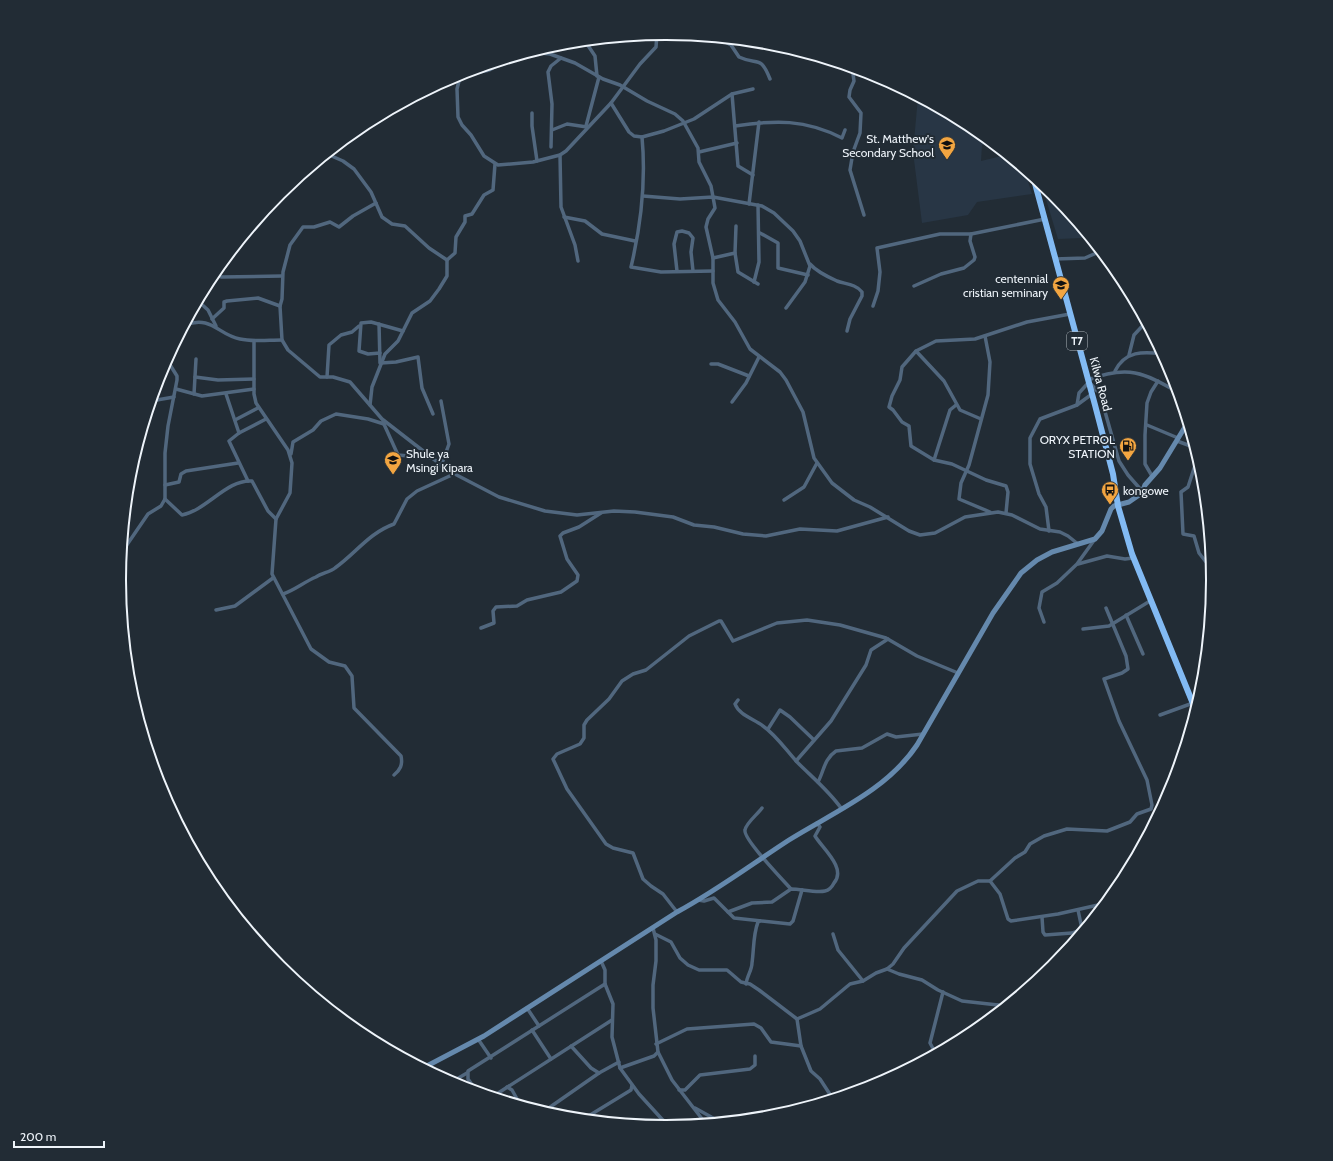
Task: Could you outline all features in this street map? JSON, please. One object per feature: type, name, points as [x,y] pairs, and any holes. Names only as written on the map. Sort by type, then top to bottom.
[{"type":"highway","name":"Kilwa Road","points":[[1036,186],[1113,474],[1118,506]]},
{"type":"highway","name":"T7","points":[[1118,506],[1133,558],[1193,703]]},
{"type":"main road","points":[[430,1067],[478,1039],[817,823],[867,793],[899,768],[907,759],[923,734],[1005,593],[1026,568],[1037,560],[1052,552],[1095,539],[1102,531],[1111,509],[1134,500],[1142,491],[1185,428]]},
{"type":"street","points":[[458,82],[457,89],[459,120],[484,156],[495,164],[520,164],[537,161],[560,155],[611,103],[640,64],[656,47],[657,40]]},
{"type":"street","points":[[729,44],[739,57],[760,62],[765,67],[770,79]]},
{"type":"street","points":[[587,127],[598,76],[595,56],[588,46]]},
{"type":"street","points":[[547,53],[575,63],[598,76],[624,87],[647,101],[674,112],[684,123],[698,148],[700,164],[709,183],[713,198],[715,210],[708,219],[706,227],[713,258],[714,287],[720,305],[735,322],[748,346],[759,357],[781,374],[792,391],[807,424],[817,463],[827,478],[848,496],[916,534],[928,535],[965,518],[990,512],[1006,513],[1035,527],[1068,536],[1078,544]]},
{"type":"street","points":[[550,147],[552,130],[552,104],[548,72],[551,66],[561,58]]},
{"type":"street","points":[[853,74],[854,81],[849,97],[861,113],[860,134],[852,152],[850,170],[864,216]]},
{"type":"street","points":[[611,103],[629,132],[634,136],[642,137],[664,131],[684,123],[703,114],[732,94],[753,88]]},
{"type":"street","points":[[732,94],[738,143],[738,166],[753,175]]},
{"type":"street","points":[[532,114],[532,126],[537,161]]},
{"type":"street","points":[[735,126],[760,122],[809,124],[827,130],[842,138],[845,130]]},
{"type":"street","points":[[749,204],[760,122]]},
{"type":"street","points":[[552,130],[567,124],[587,127]]},
{"type":"street","points":[[642,137],[644,155],[643,196],[631,267],[653,271],[713,271]]},
{"type":"street","points":[[699,152],[738,143]]},
{"type":"street","points":[[560,155],[560,199],[564,217],[575,245],[578,261]]},
{"type":"street","points":[[332,156],[352,167],[371,192],[382,217],[392,224],[405,226],[429,248],[446,260]]},
{"type":"street","points":[[446,260],[455,253],[456,236],[464,222],[465,216],[472,214],[484,195],[493,190],[495,164]]},
{"type":"street","points":[[643,196],[680,199],[713,198],[758,205],[774,213],[793,231],[800,241],[809,263],[815,269],[835,280],[856,287],[862,292],[862,296],[850,318],[847,331]]},
{"type":"street","points":[[376,203],[353,216],[339,227],[330,222],[302,228],[290,244],[282,276],[282,299],[280,306],[282,340],[288,350],[319,376],[337,377],[350,382],[382,419],[441,466],[454,474],[506,500],[545,511],[577,515],[602,512],[635,512],[673,517],[694,525],[714,526],[744,534],[766,536],[800,529],[837,531],[888,517]]},
{"type":"street","points":[[754,282],[759,262],[760,233],[758,205]]},
{"type":"street","points":[[564,217],[585,221],[602,234],[635,241]]},
{"type":"street","points":[[873,306],[878,291],[880,272],[876,248],[945,233],[971,234],[1045,219]]},
{"type":"street","points":[[736,226],[735,253],[738,272],[758,284]]},
{"type":"street","points":[[677,271],[674,244],[677,232],[682,231],[689,233],[693,238],[691,252],[693,271]]},
{"type":"street","points":[[760,233],[778,243],[778,268],[808,275]]},
{"type":"street","points":[[914,286],[941,274],[964,268],[971,263],[975,257],[970,243],[971,234]]},
{"type":"street","points":[[713,258],[735,253]]},
{"type":"street","points":[[1055,259],[1085,258],[1096,253]]},
{"type":"street","points":[[370,405],[371,392],[385,354],[398,341],[412,313],[430,301],[443,284],[447,275],[446,260]]},
{"type":"street","points":[[786,308],[800,290],[808,275],[809,263]]},
{"type":"street","points":[[221,277],[282,276]]},
{"type":"street","points":[[212,319],[223,309],[224,302],[227,301],[258,298],[280,306]]},
{"type":"street","points":[[202,304],[208,310],[216,326]]},
{"type":"street","points":[[1006,513],[1008,492],[1006,486],[966,471],[952,464],[934,460],[911,446],[909,426],[902,422],[889,407],[892,396],[900,380],[902,368],[916,351],[936,341],[975,339],[1027,322],[1070,314]]},
{"type":"street","points":[[191,324],[203,322],[216,326],[233,337],[254,341],[282,340]]},
{"type":"street","points":[[327,377],[329,345],[341,335],[352,332],[363,322],[379,324],[403,331]]},
{"type":"street","points":[[379,324],[381,363]]},
{"type":"street","points":[[1129,356],[1134,335],[1143,325]]},
{"type":"street","points":[[360,326],[359,351],[368,354],[380,354]]},
{"type":"street","points":[[985,336],[990,372],[988,395],[969,465],[961,483],[959,499],[990,512]]},
{"type":"street","points":[[254,341],[254,389],[258,408],[291,454]]},
{"type":"street","points":[[916,351],[944,380],[956,405],[962,412],[981,419]]},
{"type":"street","points":[[1115,371],[1122,361],[1129,356],[1145,352],[1157,353]]},
{"type":"street","points":[[381,363],[396,362],[418,357],[422,388],[433,414]]},
{"type":"street","points":[[732,402],[742,390],[759,357]]},
{"type":"street","points":[[194,394],[196,359]]},
{"type":"street","points":[[711,364],[718,364],[749,376]]},
{"type":"street","points":[[127,545],[148,514],[161,506],[165,499],[164,453],[176,390],[177,376],[171,366]]},
{"type":"street","points":[[1077,404],[1078,393],[1088,381],[1115,371],[1134,372],[1158,381],[1171,389]]},
{"type":"street","points":[[195,378],[218,380],[254,379]]},
{"type":"street","points":[[1088,381],[1100,394],[1118,461],[1142,491]]},
{"type":"street","points":[[1152,476],[1144,457],[1148,401],[1151,392],[1158,381]]},
{"type":"street","points":[[176,390],[202,396],[226,394],[254,389]]},
{"type":"street","points":[[226,394],[239,433]]},
{"type":"street","points":[[1049,531],[1046,507],[1038,494],[1030,464],[1029,442],[1040,419],[1077,404],[1092,394]]},
{"type":"street","points":[[158,400],[174,397]]},
{"type":"street","points":[[441,400],[449,444],[441,466]]},
{"type":"street","points":[[934,460],[950,410],[956,405]]},
{"type":"street","points":[[235,420],[258,408]]},
{"type":"street","points":[[384,424],[368,419],[336,414],[321,421],[313,430],[293,442],[291,454],[292,477],[290,493],[276,519],[271,569],[273,578],[283,594],[294,620],[311,650],[328,662],[345,666],[352,676],[354,708],[401,756],[402,764],[400,769],[394,775]]},
{"type":"street","points":[[248,481],[228,441],[239,433],[266,419]]},
{"type":"street","points":[[382,419],[398,455],[431,458]]},
{"type":"street","points":[[1147,425],[1190,445]]},
{"type":"street","points":[[165,485],[179,482],[181,474],[186,471],[238,462]]},
{"type":"street","points":[[784,500],[804,487],[817,463]]},
{"type":"street","points":[[1195,466],[1188,487],[1181,492],[1183,534],[1194,536],[1199,553],[1207,563]]},
{"type":"street","points":[[283,594],[294,591],[314,577],[333,570],[369,537],[382,528],[394,524],[404,502],[411,496],[454,474]]},
{"type":"street","points":[[165,499],[180,515],[186,515],[206,505],[227,488],[248,481],[254,482],[268,510],[276,519]]},
{"type":"street","points":[[481,628],[494,623],[493,611],[496,607],[517,606],[526,600],[561,592],[577,581],[578,576],[567,559],[560,536],[579,528],[602,512]]},
{"type":"street","points":[[1044,622],[1039,608],[1041,594],[1045,589],[1057,583],[1077,564],[1095,539]]},
{"type":"street","points":[[1077,564],[1107,556],[1125,559],[1133,558]]},
{"type":"street","points":[[216,610],[235,606],[273,578]]},
{"type":"street","points":[[1083,629],[1104,628],[1150,601]]},
{"type":"street","points":[[797,1019],[820,1009],[850,984],[864,982],[876,973],[887,969],[893,964],[904,948],[957,891],[978,881],[990,881],[1015,858],[1025,852],[1030,844],[1044,836],[1067,829],[1107,831],[1130,822],[1137,814],[1152,809],[1147,780],[1119,722],[1104,679],[1122,673],[1128,669],[1126,656],[1106,608]]},
{"type":"street","points":[[1126,615],[1143,654]]},
{"type":"street","points":[[677,912],[663,894],[644,879],[633,853],[613,848],[606,844],[567,789],[553,758],[557,754],[580,744],[584,738],[584,725],[587,720],[609,699],[622,681],[633,674],[646,670],[688,636],[719,621],[722,621],[733,641],[777,623],[793,620],[808,620],[840,625],[888,639],[917,656],[958,673]]},
{"type":"street","points":[[796,762],[832,721],[866,665],[871,650],[888,639]]},
{"type":"street","points":[[738,700],[735,704],[737,708],[746,716],[768,729],[796,762],[834,798],[841,808]]},
{"type":"street","points":[[1160,715],[1193,703]]},
{"type":"street","points":[[768,729],[780,710],[814,740]]},
{"type":"street","points":[[818,782],[822,775],[824,764],[836,751],[862,748],[887,734],[896,737],[923,734]]},
{"type":"street","points":[[762,808],[745,831],[762,858],[792,889]]},
{"type":"street","points":[[728,912],[752,903],[772,902],[792,889],[828,890],[838,877],[831,856],[815,836],[820,827],[817,823]]},
{"type":"street","points":[[990,881],[1000,894],[1009,920],[1042,917],[1099,905]]},
{"type":"street","points":[[698,900],[704,901],[714,898],[734,918],[760,921],[792,922],[802,890]]},
{"type":"street","points":[[1078,910],[1081,927]]},
{"type":"street","points":[[1042,917],[1043,932],[1045,935],[1072,934],[1078,931]]},
{"type":"street","points":[[746,984],[752,963],[755,932],[758,922],[760,921]]},
{"type":"street","points":[[654,928],[656,961],[653,993],[656,1044],[658,1052],[661,1060],[679,1090],[703,1120]]},
{"type":"street","points":[[655,934],[671,942],[680,958],[694,968],[703,971],[727,970],[741,982],[760,990],[797,1019],[802,1046],[811,1071],[820,1079],[830,1095]]},
{"type":"street","points":[[833,934],[838,950],[864,982]]},
{"type":"street","points":[[601,961],[605,970],[605,984],[613,1004],[612,1037],[620,1068],[632,1085],[661,1119]]},
{"type":"street","points":[[887,969],[898,974],[918,978],[943,992],[969,1003],[998,1005]]},
{"type":"street","points":[[457,1079],[532,1030],[551,1020],[595,989],[605,984]]},
{"type":"street","points":[[934,1051],[930,1043],[943,992]]},
{"type":"street","points":[[527,1008],[539,1026]]},
{"type":"street","points":[[497,1093],[612,1020]]},
{"type":"street","points":[[656,1044],[687,1030],[754,1024],[761,1028],[771,1042],[802,1046]]},
{"type":"street","points":[[532,1030],[551,1060]]},
{"type":"street","points":[[478,1039],[490,1058]]},
{"type":"street","points":[[571,1046],[591,1068],[598,1073]]},
{"type":"street","points":[[620,1068],[654,1056],[658,1052]]},
{"type":"street","points":[[654,1056],[661,1060]]},
{"type":"street","points":[[679,1090],[685,1090],[700,1075],[750,1069],[755,1066],[755,1056]]},
{"type":"street","points":[[549,1108],[598,1073],[619,1062]]},
{"type":"street","points":[[466,1073],[472,1084]]},
{"type":"street","points":[[512,1084],[512,1090],[518,1100]]},
{"type":"street","points":[[590,1115],[625,1095],[631,1090],[632,1085]]},
{"type":"street","points":[[507,1087],[512,1090]]},
{"type":"street","points":[[694,1107],[714,1119]]},
{"type":"shaded area","name":"St. Matthew's Secondary School","points":[[918,102],[937,112],[985,144],[982,145],[981,161],[1001,156],[1027,177],[1032,194],[977,202],[968,215],[922,223],[913,152]]},
{"type":"shaded area","points":[[1045,196],[1049,198],[1073,224],[1082,235],[1082,238],[1058,239]]},
{"type":"place","name":"St. Matthew's Secondary School","points":[[947,160]]},
{"type":"place","name":"centennial cristian seminary","points":[[1061,300]]},
{"type":"place","name":"ORYX PETROL STATION","points":[[1128,461]]},
{"type":"place","name":"Shule ya Msingi Kipara","points":[[393,475]]},
{"type":"place","name":"kongowe","points":[[1110,505]]}]
